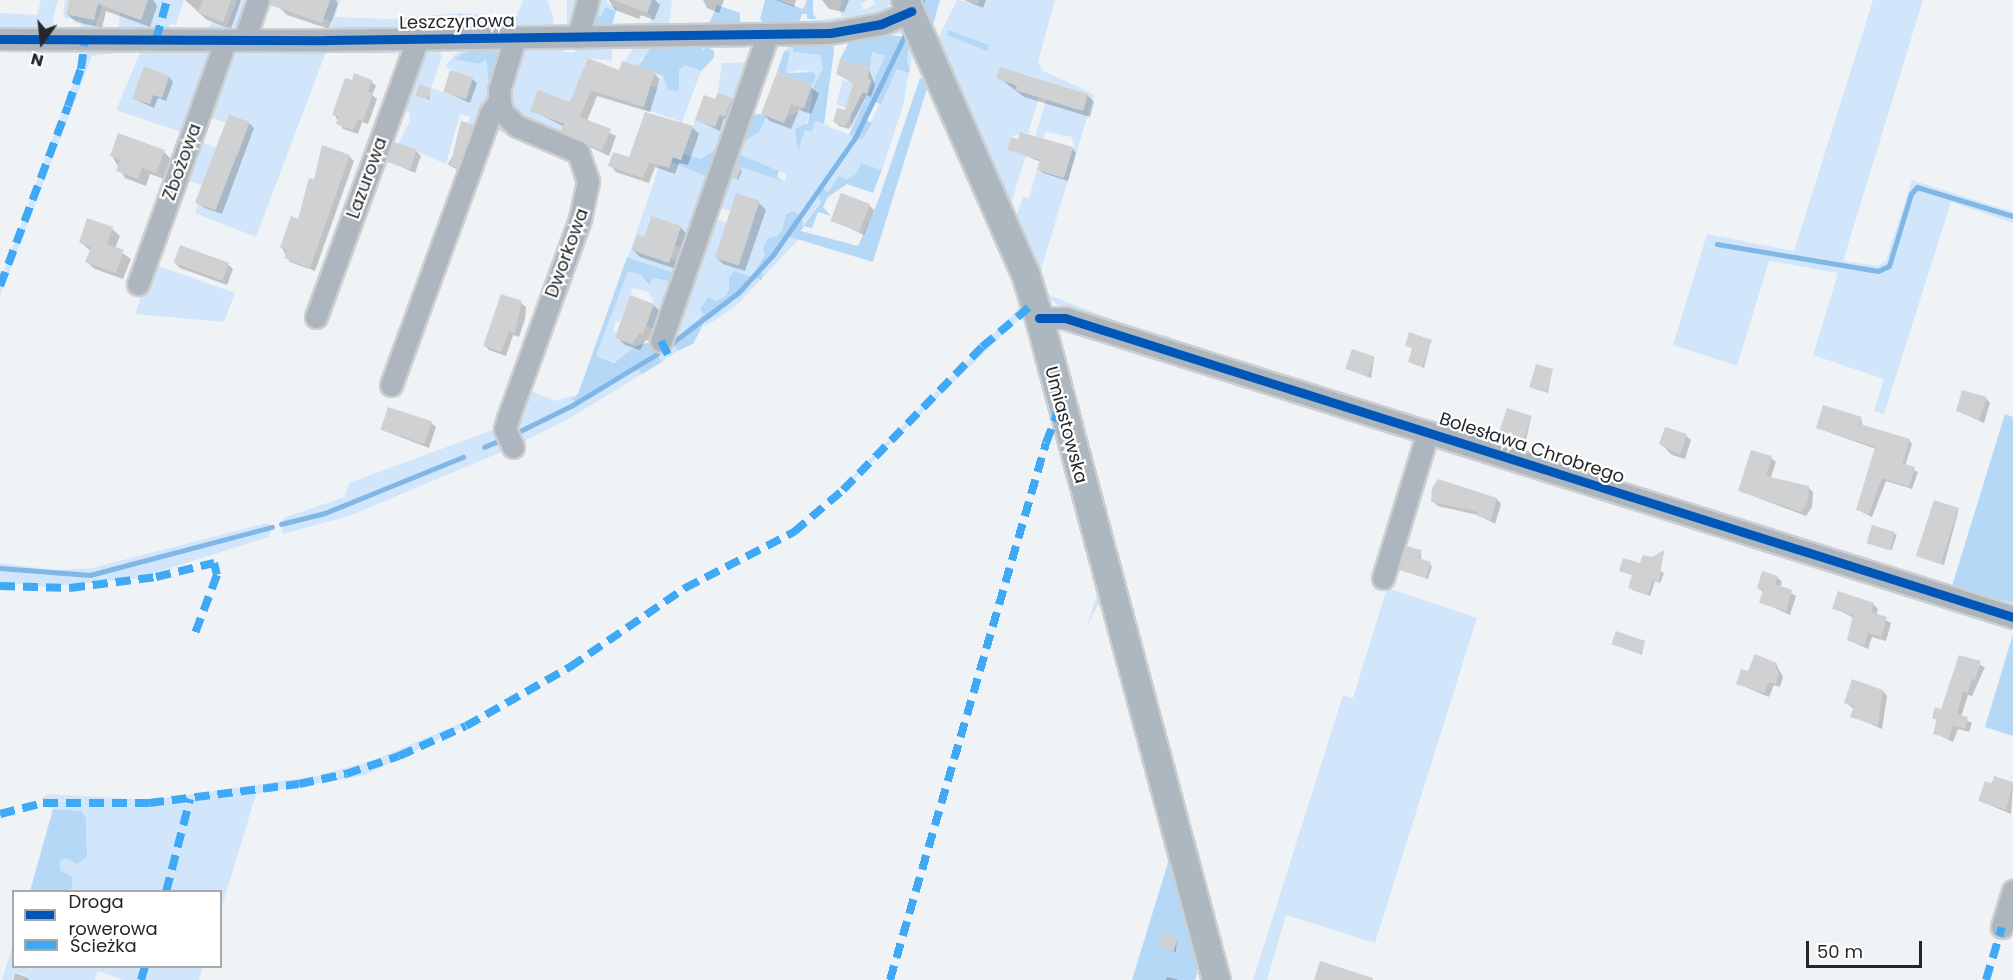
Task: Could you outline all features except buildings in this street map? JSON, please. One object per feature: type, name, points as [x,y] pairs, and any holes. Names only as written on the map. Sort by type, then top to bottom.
[{"type":"main road","name":"Umiastowska","points":[[908,6],[1024,273],[1039,318],[1216,980]]},
{"type":"street","name":"Zbożowa","points":[[138,284],[235,40],[258,0]]},
{"type":"street","points":[[578,37],[588,0]]},
{"type":"street","name":"Leszczynowa","points":[[0,39],[418,39],[768,34],[853,30],[908,6]]},
{"type":"street","points":[[661,341],[768,34]]},
{"type":"street","points":[[391,385],[490,114],[499,101],[515,38]]},
{"type":"street","name":"Lazurowa","points":[[316,317],[418,39]]},
{"type":"street","name":"Dworkowa","points":[[499,101],[510,121],[578,152],[584,162],[588,181],[580,219],[508,418],[506,429],[513,447]]},
{"type":"street","name":"Bolesława Chrobrego","points":[[1039,318],[1065,318],[2013,617]]},
{"type":"street","points":[[1383,578],[1428,432]]},
{"type":"street","points":[[2002,927],[2013,891]]},
{"type":"shaded area","points":[[41,0],[58,0],[53,19],[55,30],[0,28],[0,13],[37,15]]},
{"type":"shaded area","points":[[65,0],[69,0],[66,14],[94,20],[98,0],[104,0],[95,27],[81,27],[82,21],[63,17]]},
{"type":"shaded area","points":[[148,0],[184,0],[176,25],[170,23],[168,29],[118,29],[120,13],[141,20]]},
{"type":"shaded area","points":[[237,0],[252,0],[237,31],[231,25],[226,28],[207,29],[212,22],[227,26]]},
{"type":"shaded area","points":[[330,0],[340,0],[335,17],[390,19],[463,13],[515,20],[523,0],[547,0],[554,19],[552,28],[330,30],[332,22],[323,18]]},
{"type":"shaded area","points":[[567,0],[582,0],[573,24],[567,24]]},
{"type":"shaded area","points":[[595,0],[607,0],[607,3],[617,8],[616,11],[605,8],[601,17],[591,16]]},
{"type":"shaded area","points":[[652,0],[672,0],[669,24],[649,24],[652,17],[647,12]]},
{"type":"shaded area","points":[[765,0],[778,0],[803,9],[807,0],[813,0],[813,14],[817,19],[807,19],[807,14],[802,14],[799,22],[763,22],[760,19]]},
{"type":"shaded area","points":[[843,0],[869,0],[861,4],[864,10],[875,4],[873,0],[894,0],[882,13],[853,20],[799,22],[842,17],[839,10]]},
{"type":"shaded area","points":[[916,0],[940,0],[931,32]]},
{"type":"shaded area","points":[[957,0],[978,4],[980,0],[1055,0],[1038,62],[1043,71],[1094,94],[1080,88],[1094,95],[1042,266],[1040,280],[1049,295],[1150,334],[1168,336],[1181,344],[1323,386],[1322,390],[1060,307],[1049,298],[1038,284],[1013,224],[1023,197],[1029,198],[1037,170],[1064,177],[1074,146],[1072,137],[1046,132],[1041,144],[1034,141],[1046,100],[1083,111],[1088,94],[1021,73],[1016,90],[1039,98],[1028,133],[1011,136],[1007,150],[1026,155],[1010,207],[936,42]]},
{"type":"shaded area","points":[[1873,0],[1923,0],[1843,261],[1879,266],[1886,260],[1912,180],[2013,212],[2013,223],[1951,202],[1884,414],[1874,411],[1884,379],[1813,355],[1838,273],[1769,261],[1737,366],[1673,345],[1707,234],[1794,251]]},
{"type":"shaded area","points":[[717,5],[740,13],[740,24],[709,24]]},
{"type":"shaded area","points":[[605,7],[616,11],[612,25],[594,25],[594,16],[601,16]]},
{"type":"shaded area","points":[[899,25],[914,39],[910,70],[907,59],[910,49],[901,34],[878,33]]},
{"type":"shaded area","points":[[948,30],[989,45],[987,51],[947,35]]},
{"type":"shaded area","points":[[878,33],[911,38],[907,60],[910,70],[909,73],[897,69],[881,104],[873,102],[864,119],[872,123],[862,140],[849,135],[885,56],[872,52],[870,68],[840,59],[852,36]]},
{"type":"shaded area","points":[[704,42],[703,46],[668,47],[641,58],[638,66],[624,62],[635,45]]},
{"type":"shaded area","points":[[495,44],[507,51],[507,68],[493,106],[512,128],[567,150],[576,159],[585,187],[580,210],[576,210],[583,190],[570,157],[480,124],[485,109],[474,124],[468,123],[470,117],[460,114],[446,164],[398,144],[410,120],[409,112],[401,110],[384,156],[372,152],[409,54],[326,52],[256,237],[195,213],[204,186],[185,179],[199,141],[238,156],[250,122],[229,114],[226,123],[205,115],[226,62],[239,50],[399,46],[410,53],[435,46],[442,56],[431,88],[466,100],[473,77],[446,68],[448,62],[463,47]],"holes":[[[494,50],[502,56],[493,86],[489,85],[486,59],[479,64],[455,59],[467,51]],[[419,84],[431,88],[427,99],[415,95]]]},
{"type":"shaded area","points":[[526,44],[563,46],[565,52],[574,52],[579,45],[612,48],[612,61],[588,58],[560,135],[515,121],[504,100]]},
{"type":"shaded area","points":[[790,45],[794,45],[794,52],[820,55],[823,69],[798,149],[805,130],[815,121],[862,140],[897,68],[909,73],[903,106],[882,170],[861,163],[856,174],[828,192],[821,187],[821,201],[802,226],[793,211],[786,214],[782,229],[777,236],[768,238],[766,254],[753,276],[787,235],[799,239],[736,306],[703,328],[707,317],[746,291],[747,277],[741,273],[729,277],[729,290],[724,298],[695,319],[691,329],[673,342],[678,351],[662,362],[653,345],[710,217],[726,222],[737,265],[760,201],[730,211],[714,205],[724,175],[737,179],[741,167],[785,182],[786,174],[744,160],[736,153],[749,115],[752,133],[759,132],[767,116],[785,119],[804,108],[815,76],[813,72],[801,70],[786,73],[790,53],[784,51]]},
{"type":"shaded area","points":[[794,45],[833,45],[834,51],[824,124],[815,121],[812,132],[805,130],[798,150],[795,129],[808,123],[814,86],[823,69],[820,55],[793,52]]},
{"type":"shaded area","points":[[703,46],[703,50],[707,46],[714,51],[714,58],[701,71],[685,65],[679,70],[679,91],[668,90],[664,77],[638,66],[650,49]]},
{"type":"shaded area","points":[[93,48],[208,48],[214,54],[184,133],[116,110],[141,50],[92,56],[0,296],[0,281],[83,56]]},
{"type":"shaded area","points":[[493,50],[502,55],[493,86],[489,85],[486,59],[479,64],[454,59],[467,51]]},
{"type":"shaded area","points":[[784,51],[790,52],[786,73],[813,72],[816,76],[812,85],[777,72]]},
{"type":"shaded area","points":[[872,51],[885,56],[851,130],[851,110],[836,104],[843,80],[853,83],[851,89],[867,93]]},
{"type":"shaded area","points":[[752,62],[724,147],[701,159],[683,154],[695,120],[726,116],[732,98],[718,92],[722,63]]},
{"type":"shaded area","points":[[685,65],[701,71],[678,133],[674,131],[679,121],[641,108],[650,85],[658,88],[662,76]]},
{"type":"shaded area","points":[[920,78],[929,82],[873,262],[787,236],[762,267],[762,280],[753,277],[746,291],[707,317],[693,344],[678,351],[672,343],[703,314],[700,309],[708,297],[716,301],[724,297],[729,290],[729,277],[734,271],[752,277],[765,254],[763,249],[768,238],[777,236],[782,230],[786,214],[793,211],[801,216],[803,226],[821,202],[817,192],[821,187],[828,192],[839,176],[846,180],[856,174],[861,163],[882,170],[873,193],[847,184],[828,197],[823,207],[831,216],[818,212],[812,228],[804,226],[801,231],[858,246],[878,201]]},
{"type":"shaded area","points":[[749,115],[767,116],[759,132],[739,145]]},
{"type":"shaded area","points":[[948,124],[1025,299],[1170,856],[1104,604],[1098,605],[1087,626],[1099,587],[1056,428],[1051,425],[1054,414],[1025,313],[843,490],[848,481],[1022,305]]},
{"type":"shaded area","points":[[721,146],[713,179],[662,158],[665,155],[681,160],[683,154],[701,159]]},
{"type":"shaded area","points":[[736,153],[779,171],[777,177],[785,182],[728,163]]},
{"type":"shaded area","points":[[662,158],[662,166],[669,168],[672,161],[713,178],[688,250],[675,246],[681,226],[650,217],[639,253],[669,263],[670,259],[682,262],[675,273],[628,257]]},
{"type":"shaded area","points":[[627,257],[675,273],[669,287],[669,281],[653,278],[649,285],[641,275],[628,271],[596,356],[614,363],[636,346],[651,342],[662,362],[642,374],[637,367],[576,403],[572,399],[578,394]]},
{"type":"shaded area","points":[[153,264],[235,293],[224,322],[135,314]]},
{"type":"shaded area","points":[[628,270],[641,275],[648,285],[653,278],[669,281],[669,287],[658,330],[646,326],[654,304],[649,292],[633,288],[620,322],[616,321],[613,331],[617,333],[616,338],[636,346],[620,360],[606,363],[595,356]]},
{"type":"shaded area","points":[[638,367],[642,374],[570,418],[513,447],[349,516],[282,534],[283,518],[345,497],[349,483],[506,425],[529,390],[555,401],[574,395],[576,403]]},
{"type":"shaded area","points":[[2005,414],[2013,417],[2013,603],[1952,586]]},
{"type":"shaded area","points":[[267,523],[272,527],[269,537],[138,578],[46,587],[0,582],[0,563],[55,570],[92,568]]},
{"type":"shaded area","points":[[1387,588],[1477,618],[1375,943],[1286,915],[1267,980],[1253,980],[1343,695],[1353,698]]},
{"type":"shaded area","points":[[2013,634],[2013,736],[1985,727]]},
{"type":"shaded area","points":[[461,723],[470,724],[365,775],[256,794],[222,907],[222,890],[71,890],[73,877],[60,870],[60,861],[87,843],[86,818],[82,811],[48,808],[42,798],[49,794],[152,800],[316,776],[377,759]]},
{"type":"shaded area","points":[[53,809],[82,811],[86,818],[87,857],[77,864],[66,858],[60,861],[60,870],[73,877],[71,890],[30,890]]},
{"type":"shaded area","points":[[1170,856],[1202,958],[1195,980],[1132,980]]},
{"type":"shaded area","points":[[12,947],[12,968],[203,968],[199,980],[123,980],[98,971],[95,980],[25,980],[26,975],[14,972],[12,980],[2,980]]},
{"type":"waterway","points":[[672,343],[738,293],[773,255],[855,138],[907,31]]},
{"type":"waterway","points":[[1717,244],[1878,271],[1889,266],[1911,194],[1917,187],[2013,216]]},
{"type":"waterway","points":[[516,433],[573,405],[657,354]]},
{"type":"waterway","points":[[484,447],[503,439]]},
{"type":"waterway","points":[[281,524],[325,513],[463,457]]},
{"type":"waterway","points":[[0,568],[90,575],[272,527]]},
{"type":"marked path","points":[[156,40],[167,0]]},
{"type":"marked path","points":[[0,286],[81,69],[85,40]]},
{"type":"marked path","points":[[0,814],[43,803],[149,803],[299,784],[346,774],[399,756],[466,726],[570,667],[685,588],[794,532],[843,490],[982,347],[1034,303]]},
{"type":"marked path","points":[[661,341],[669,357]]},
{"type":"marked path","points":[[890,980],[1046,443],[1060,406]]},
{"type":"marked path","points":[[0,586],[70,588],[156,577],[214,563],[217,575],[194,636]]},
{"type":"marked path","points":[[167,890],[190,799]]},
{"type":"marked path","points":[[1986,980],[2002,927]]},
{"type":"marked path","points":[[141,980],[144,968]]},
{"type":"cycle path","points":[[0,39],[326,40],[830,33],[881,24],[911,11]]},
{"type":"cycle path","points":[[1039,318],[1065,318],[2013,617]]}]
